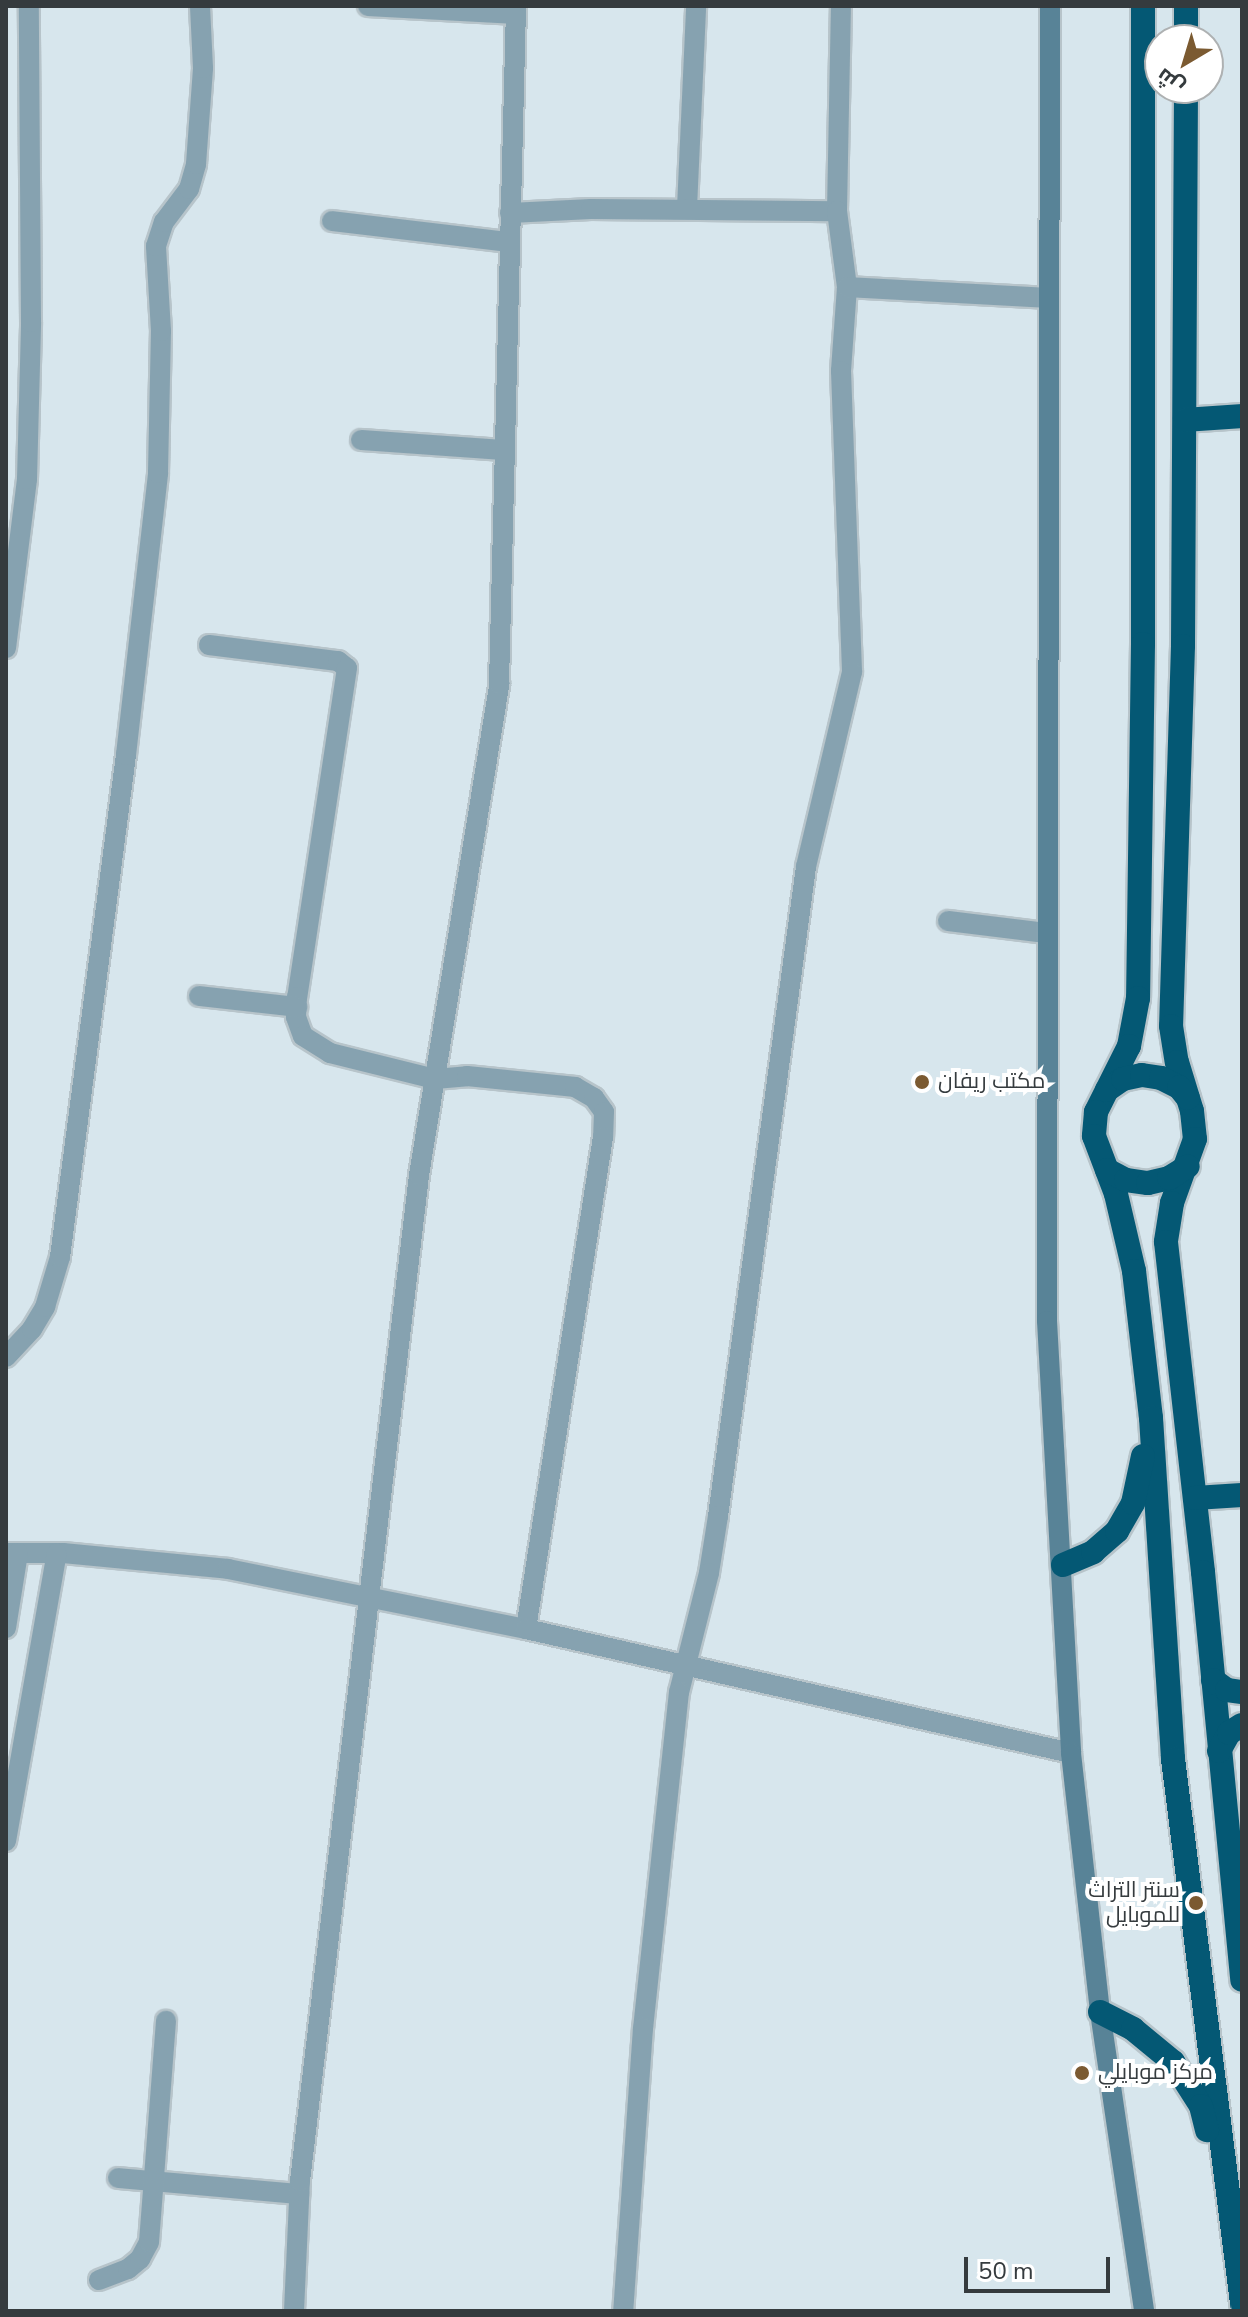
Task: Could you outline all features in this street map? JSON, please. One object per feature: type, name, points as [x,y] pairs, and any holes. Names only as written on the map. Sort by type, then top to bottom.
[{"type":"highway","points":[[1143,6],[1143,644],[1138,998],[1129,1046],[1094,1124],[1096,1148],[1107,1170],[1130,1245],[1151,1418],[1173,1759],[1242,2303]]},
{"type":"highway","points":[[1186,104],[1183,646],[1171,1026],[1195,1139],[1188,1166],[1172,1203],[1166,1242],[1195,1498],[1242,1980]]},
{"type":"highway","points":[[1185,420],[1242,416]]},
{"type":"highway","points":[[1107,1090],[1123,1079],[1142,1075],[1161,1078],[1179,1087],[1188,1098]]},
{"type":"highway","points":[[1107,1170],[1126,1180],[1148,1183],[1169,1178],[1188,1166]]},
{"type":"highway","points":[[1063,1565],[1093,1552],[1126,1518],[1137,1487],[1151,1418]]},
{"type":"highway","points":[[1195,1498],[1242,1495]]},
{"type":"highway","points":[[1213,1680],[1227,1690],[1242,1692]]},
{"type":"highway","points":[[1219,1751],[1229,1733],[1242,1725]]},
{"type":"highway","points":[[1100,2012],[1154,2044],[1188,2083],[1201,2106],[1226,2193]]},
{"type":"main road","points":[[1050,6],[1047,1321],[1063,1565],[1062,1601],[1071,1753],[1100,2012],[1144,2311]]},
{"type":"street","points":[[6,648],[27,479],[31,322],[29,6]]},
{"type":"street","points":[[6,1357],[32,1329],[45,1307],[60,1257],[126,755],[158,473],[161,331],[156,246],[164,222],[189,189],[196,164],[203,68],[200,6]]},
{"type":"street","points":[[294,2311],[299,2194],[419,1175],[499,684],[516,10],[376,6]]},
{"type":"street","points":[[687,208],[696,6]]},
{"type":"street","points":[[623,2311],[643,2028],[684,1666],[698,1621],[716,1531],[806,867],[852,672],[841,371],[847,287],[837,211],[841,6]]},
{"type":"street","points":[[510,213],[687,208],[837,211]]},
{"type":"street","points":[[332,221],[508,242]]},
{"type":"street","points":[[847,287],[1049,298]]},
{"type":"street","points":[[361,440],[504,450]]},
{"type":"street","points":[[209,645],[338,661],[347,668],[297,1007],[298,1028],[320,1048],[435,1079],[467,1076],[566,1085],[594,1098],[604,1112],[603,1137],[526,1629]]},
{"type":"street","points":[[948,921],[1046,933]]},
{"type":"street","points":[[199,996],[297,1007]]},
{"type":"street","points":[[6,1628],[12,1553],[57,1553],[228,1569],[526,1629],[1071,1753]]},
{"type":"street","points":[[6,1841],[57,1553]]},
{"type":"street","points":[[99,2280],[128,2269],[144,2254],[151,2228],[166,2021]]},
{"type":"street","points":[[118,2178],[299,2194]]},
{"type":"place","name":"مكتب ريفان","points":[[922,1082]]},
{"type":"place","name":"سنتر التراث للموبايل","points":[[1196,1903]]},
{"type":"place","name":"مركز موبايلي","points":[[1082,2073]]}]
